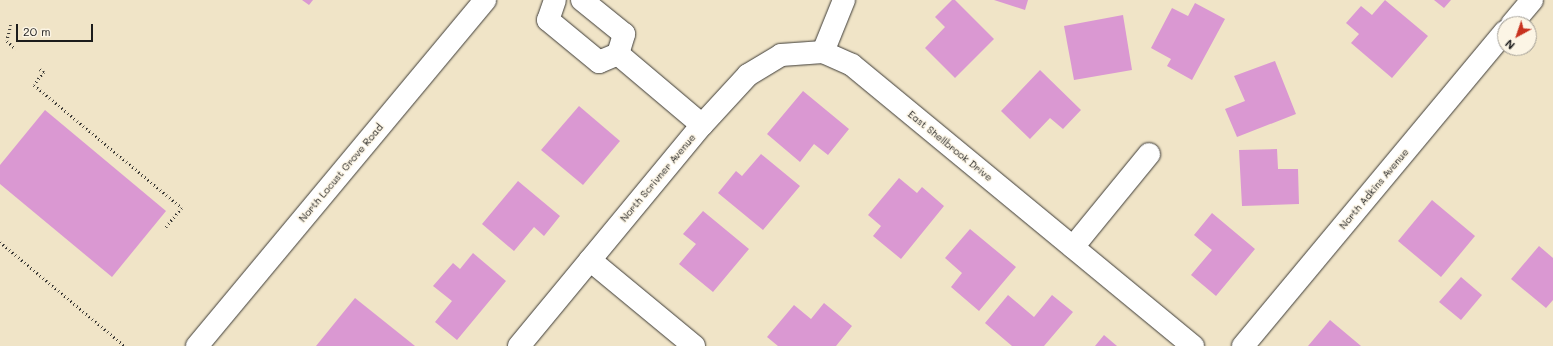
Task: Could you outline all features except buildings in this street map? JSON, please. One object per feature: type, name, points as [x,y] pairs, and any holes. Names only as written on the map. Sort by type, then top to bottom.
[{"type":"street","name":"North Locust Grove Road","points":[[206,343],[485,0]]},
{"type":"street","points":[[554,0],[548,20],[599,62],[618,54]]},
{"type":"street","points":[[582,0],[624,34],[618,54]]},
{"type":"street","points":[[823,52],[844,0]]},
{"type":"street","points":[[1519,16],[1532,0]]},
{"type":"street","name":"North Adkins Avenue","points":[[1243,346],[1497,42]]},
{"type":"street","name":"North Scrivner Avenue","points":[[519,346],[702,125],[748,75],[780,55],[823,52]]},
{"type":"street","name":"East Shellbrook Drive","points":[[823,52],[852,65],[1192,346]]},
{"type":"street","points":[[618,54],[702,125]]},
{"type":"street","points":[[1073,247],[1149,154]]},
{"type":"street","points":[[590,260],[694,346]]},
{"type":"path","points":[[11,25],[7,41],[16,49]]},
{"type":"path","points":[[40,69],[44,72],[34,85],[182,208],[166,228]]},
{"type":"path","points":[[0,242],[125,346]]}]
